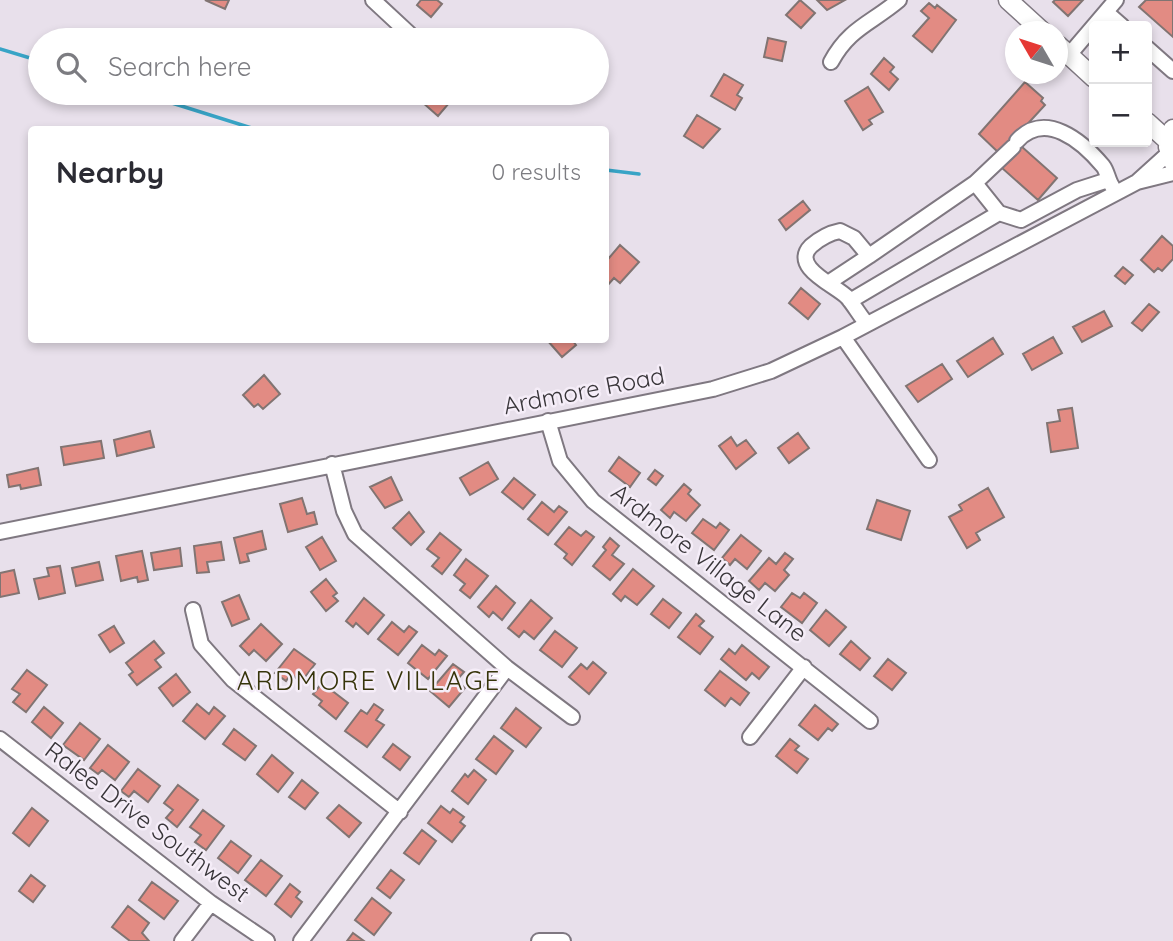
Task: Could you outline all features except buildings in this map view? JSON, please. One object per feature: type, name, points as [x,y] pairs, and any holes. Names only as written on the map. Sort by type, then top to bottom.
[{"type":"main road","points":[[1008,0],[1031,21]]},
{"type":"main road","points":[[1068,55],[1089,73]]},
{"type":"main road","points":[[1152,115],[1173,121]]},
{"type":"main road","points":[[1152,127],[1171,146]]},
{"type":"street","points":[[373,0],[403,28]]},
{"type":"street","points":[[831,62],[841,43],[867,20],[899,0]]},
{"type":"street","points":[[1068,46],[1116,0]]},
{"type":"street","points":[[1106,12],[1116,21]]},
{"type":"street","points":[[1152,52],[1173,71]]},
{"type":"street","points":[[828,283],[975,183],[1032,129],[1047,127],[1062,131],[1102,165],[1116,193]]},
{"type":"street","name":"Ardmore Road","points":[[1137,182],[1171,146]]},
{"type":"street","name":"Ardmore Road","points":[[0,532],[713,389],[771,371],[843,337],[1137,182],[1173,173]]},
{"type":"street","points":[[975,183],[999,213],[1021,220],[1077,190],[1108,180]]},
{"type":"street","points":[[850,301],[999,213]]},
{"type":"street","points":[[867,324],[850,301],[812,271],[805,258],[817,242],[841,231],[854,238],[869,256]]},
{"type":"street","points":[[843,337],[929,460]]},
{"type":"street","name":"Ardmore Village Lane","points":[[548,421],[560,461],[593,501],[870,721]]},
{"type":"street","points":[[332,464],[344,511],[355,534],[507,668],[572,717]]},
{"type":"street","points":[[193,610],[201,644],[233,680],[400,812]]},
{"type":"street","points":[[750,737],[804,667]]},
{"type":"street","points":[[301,941],[507,668]]},
{"type":"street","name":"Ralee Drive Southwest","points":[[0,739],[211,902],[267,941]]},
{"type":"street","points":[[182,941],[211,902]]},
{"type":"street","points":[[538,941],[564,941]]},
{"type":"waterway","points":[[0,49],[28,57]]},
{"type":"waterway","points":[[178,105],[245,126]]},
{"type":"waterway","points":[[609,170],[639,174]]},
{"type":"district","name":"ARDMORE VILLAGE","points":[[369,681]]}]
